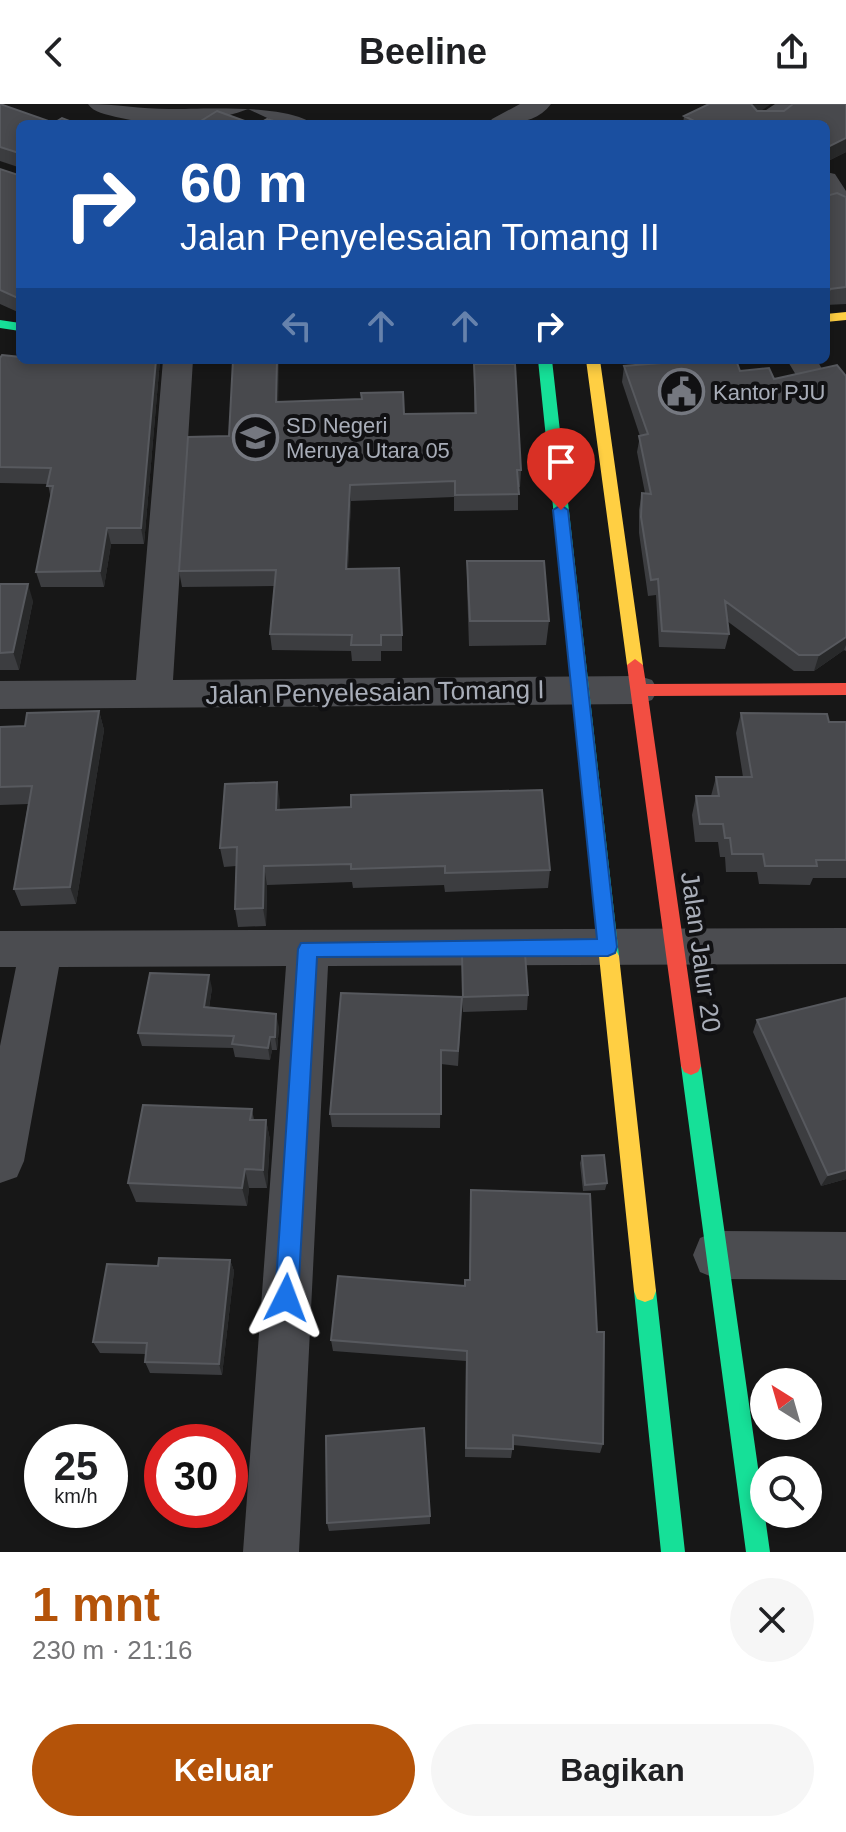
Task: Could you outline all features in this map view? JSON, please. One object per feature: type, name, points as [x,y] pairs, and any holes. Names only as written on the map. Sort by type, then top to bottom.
[{"type":"street","points":[[100,104],[141,115],[181,117],[211,113],[239,104]]},
{"type":"street","points":[[257,104],[290,120]]},
{"type":"street","points":[[297,120],[319,104]]},
{"type":"street","points":[[509,120],[539,104]]},
{"type":"street","points":[[758,118],[794,104]]},
{"type":"street","points":[[153,695],[178,364]]},
{"type":"street","points":[[545,364],[673,1552]]},
{"type":"street","name":"Jalan Jalur 20","points":[[594,364],[758,1552]]},
{"type":"street","name":"Jalan Penyelesaian Tomang I","points":[[0,695],[846,689]]},
{"type":"street","points":[[0,1161],[20,949],[846,946]]},
{"type":"street","points":[[271,1552],[308,949]]},
{"type":"street","points":[[717,1255],[846,1256]]},
{"type":"building","points":[[0,104],[45,120],[16,120],[16,152],[0,147]]},
{"type":"building","points":[[709,104],[751,104],[757,111],[784,111],[793,104],[846,104],[846,138],[830,146],[830,120],[692,120],[684,116]]},
{"type":"building","points":[[217,111],[242,120],[202,120]]},
{"type":"building","points":[[0,169],[16,174],[16,297],[0,290]]},
{"type":"building","points":[[837,193],[846,197],[846,287],[830,289],[830,195]]},
{"type":"building","points":[[2,355],[16,357],[16,364],[156,364],[141,528],[107,528],[100,571],[36,572],[53,486],[47,486],[51,468],[0,467]]},
{"type":"building","points":[[233,364],[277,364],[276,402],[362,399],[361,393],[403,392],[404,414],[476,413],[474,364],[515,364],[521,470],[517,470],[519,494],[455,495],[455,481],[350,485],[346,569],[399,568],[402,635],[381,635],[381,645],[351,645],[352,635],[270,634],[276,570],[179,571],[188,437],[229,436]]},
{"type":"building","points":[[737,364],[740,371],[769,368],[774,379],[837,365],[846,376],[846,637],[819,655],[799,655],[725,601],[729,634],[662,631],[658,579],[651,580],[641,517],[642,493],[651,494],[639,436],[648,434],[624,366]]},
{"type":"building","points":[[467,561],[544,561],[549,621],[470,621]]},
{"type":"building","points":[[0,584],[28,584],[13,652],[0,653]]},
{"type":"building","points":[[99,711],[70,887],[14,889],[32,786],[0,787],[0,727],[25,726],[27,713]]},
{"type":"building","points":[[741,713],[827,714],[829,722],[846,722],[846,860],[816,860],[817,866],[765,866],[763,854],[732,854],[730,838],[725,838],[723,824],[700,824],[696,796],[719,796],[716,777],[752,777]]},
{"type":"building","points":[[277,782],[276,810],[351,807],[351,795],[542,790],[550,870],[445,873],[445,866],[351,869],[351,864],[264,866],[263,908],[235,909],[237,847],[220,848],[225,784]]},
{"type":"building","points":[[525,953],[528,995],[463,997],[462,955]]},
{"type":"building","points":[[150,973],[209,975],[204,1007],[276,1014],[275,1037],[270,1037],[268,1048],[232,1044],[234,1036],[138,1033]]},
{"type":"building","points":[[341,993],[462,997],[458,1051],[441,1050],[441,1114],[330,1114]]},
{"type":"building","points":[[846,998],[846,1170],[828,1175],[757,1020]]},
{"type":"building","points":[[143,1105],[252,1109],[250,1120],[266,1120],[263,1170],[245,1169],[242,1188],[128,1183]]},
{"type":"building","points":[[604,1155],[607,1183],[585,1185],[582,1156]]},
{"type":"building","points":[[471,1190],[590,1194],[597,1332],[604,1332],[603,1444],[513,1435],[513,1449],[466,1448],[467,1351],[331,1340],[338,1276],[465,1286],[465,1280],[470,1280]]},
{"type":"building","points":[[159,1258],[230,1260],[219,1364],[145,1362],[147,1343],[93,1342],[107,1264],[158,1266]]},
{"type":"building","points":[[424,1428],[430,1516],[327,1523],[326,1436]]},
{"type":"traffic: fast","points":[[0,324],[16,326]]},
{"type":"traffic: fast","points":[[545,364],[609,956]]},
{"type":"traffic: fast","points":[[691,1066],[758,1552]]},
{"type":"traffic: fast","points":[[645,1291],[673,1552]]},
{"type":"traffic: slow","points":[[830,318],[846,316]]},
{"type":"traffic: slow","points":[[594,364],[635,665]]},
{"type":"traffic: slow","points":[[609,956],[645,1291]]},
{"type":"traffic: jam","points":[[635,665],[691,1066]]},
{"type":"traffic: jam","points":[[639,690],[846,689]]},
{"type":"place","name":"Kantor PJU","points":[[682,392]]},
{"type":"place","name":"SD Negeri Meruya Utara 05","points":[[255,438]]},
{"type":"route","points":[[286,1298],[308,949],[608,947],[561,510]]}]
